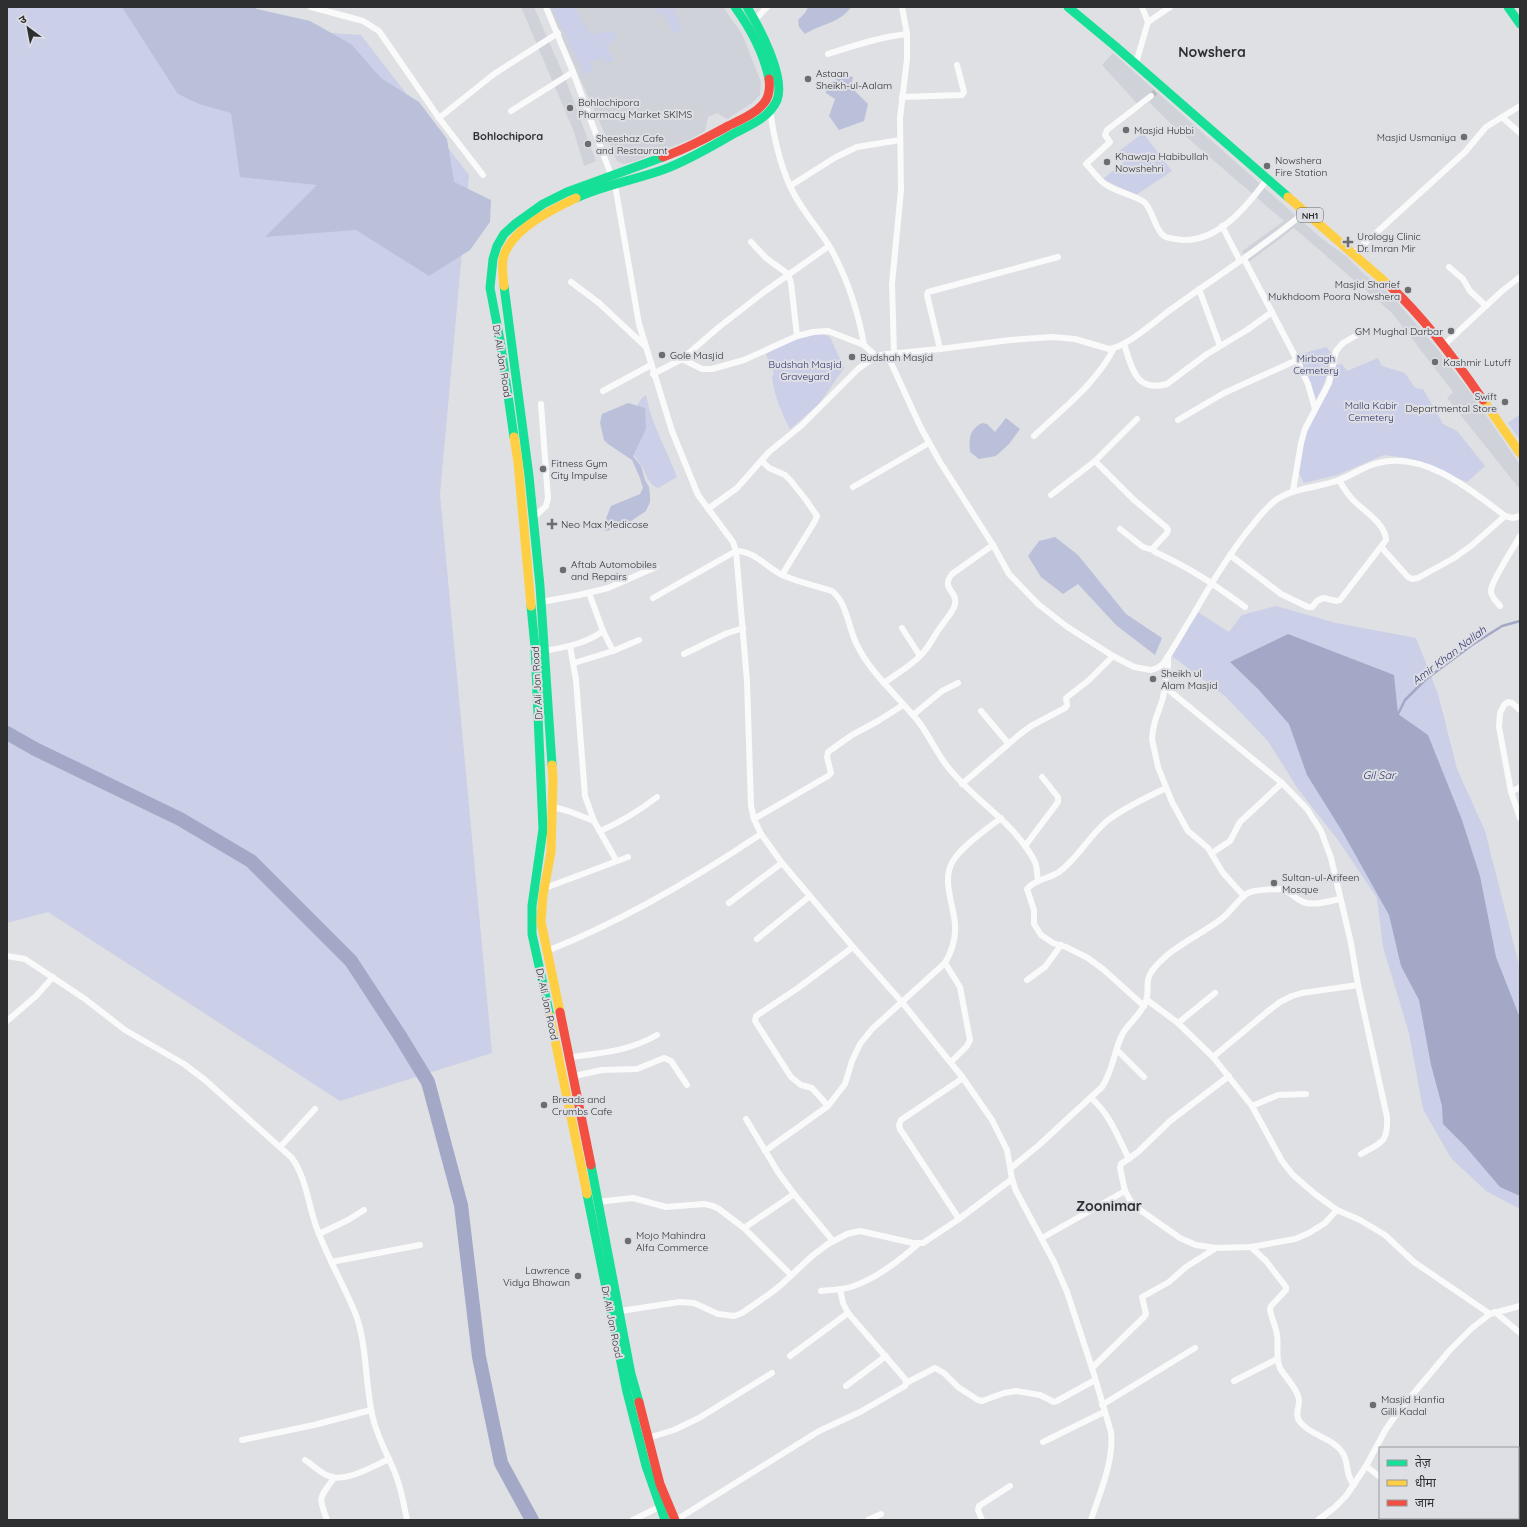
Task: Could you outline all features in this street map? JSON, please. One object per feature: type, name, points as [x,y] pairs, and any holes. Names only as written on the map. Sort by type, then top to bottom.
[{"type":"main road","name":"Dr. Ali Jan Road","points":[[665,1520],[659,1507],[646,1466],[626,1392],[589,1204],[532,934],[532,906],[541,851],[543,822],[535,647],[518,462],[500,340],[490,288],[493,259],[497,246],[504,234],[515,224],[543,204],[567,192],[611,175],[683,150],[749,114],[764,103],[767,98],[770,85],[767,69],[748,26],[734,7]]},
{"type":"main road","name":"Dr. Ali Jan Road","points":[[676,1520],[667,1504],[631,1374],[571,1057],[541,922],[551,852],[554,779],[541,602],[533,518],[503,276],[504,255],[511,243],[522,231],[542,216],[576,198],[666,168],[689,158],[756,122],[770,110],[777,99],[779,87],[767,44],[756,20],[747,7]]},
{"type":"main road","name":"NH1","points":[[1068,7],[1136,63],[1160,88],[1186,108],[1306,211],[1411,306],[1471,382],[1519,451]]},
{"type":"main road","points":[[1508,7],[1520,24]]},
{"type":"street","points":[[311,7],[363,21],[379,30],[439,118],[483,175]]},
{"type":"street","points":[[546,7],[574,72],[611,175]]},
{"type":"street","points":[[756,20],[767,7]]},
{"type":"street","points":[[902,7],[907,34],[907,59],[900,118],[901,190],[892,284],[891,353],[929,443],[958,493],[993,545],[1009,574],[1038,604],[1066,626],[1113,656],[1134,667],[1152,670],[1163,664],[1212,582],[1230,555],[1265,510],[1276,500],[1293,491],[1339,480],[1361,469],[1378,463],[1393,461],[1415,462],[1465,485],[1505,516],[1513,518],[1518,517],[1520,523]]},
{"type":"street","points":[[1136,63],[1148,22],[1142,7]]},
{"type":"street","points":[[1148,22],[1170,7]]},
{"type":"street","points":[[439,118],[494,74],[558,33]]},
{"type":"street","points":[[828,54],[895,35],[907,34]]},
{"type":"street","points":[[902,97],[962,95],[964,92],[957,65]]},
{"type":"street","points":[[511,111],[574,72]]},
{"type":"street","points":[[1150,96],[1108,130],[1105,135],[1110,142],[1086,164],[1105,184],[1145,203],[1160,232],[1164,236],[1179,240],[1201,239],[1222,226],[1248,204],[1268,178]]},
{"type":"street","points":[[1353,254],[1465,152],[1486,128],[1520,106]]},
{"type":"street","points":[[770,110],[776,147],[790,186],[804,211],[830,246],[842,270],[859,317],[864,345]]},
{"type":"street","points":[[1503,118],[1520,134]]},
{"type":"street","points":[[790,186],[851,149],[900,140]]},
{"type":"street","points":[[615,185],[632,287],[645,346],[653,374],[672,431],[698,495],[733,542],[736,551],[749,718],[751,806],[754,819],[761,834],[782,863],[901,1001],[964,1078],[992,1120],[1002,1139],[1007,1150],[1012,1179],[1016,1191],[1042,1238],[1067,1292],[1111,1432],[1112,1442],[1104,1480],[1091,1520]]},
{"type":"street","points":[[708,509],[737,488],[769,452],[811,416],[858,369],[876,356],[891,353],[940,349],[1010,340],[1052,337],[1075,339],[1109,349],[1114,348],[1124,344],[1199,289],[1242,260],[1284,230],[1306,211]]},
{"type":"street","points":[[1222,226],[1272,312],[1297,360],[1308,384],[1315,409]]},
{"type":"street","points":[[751,242],[766,258],[788,274],[791,283],[797,336]]},
{"type":"street","points":[[653,374],[682,359],[719,327],[788,274],[830,246]]},
{"type":"street","points":[[940,349],[927,295],[928,292],[1058,256]]},
{"type":"street","points":[[1449,267],[1463,279],[1470,291],[1486,306]]},
{"type":"street","points":[[1444,346],[1486,306],[1520,277]]},
{"type":"street","points":[[571,282],[599,303],[645,346]]},
{"type":"street","points":[[1199,289],[1220,346]]},
{"type":"street","points":[[1124,344],[1136,376],[1147,385],[1159,386],[1167,384],[1220,346],[1247,330],[1272,312]]},
{"type":"street","points":[[682,359],[702,369],[712,369],[744,360],[797,336],[813,332],[828,331],[864,345],[876,356]]},
{"type":"street","points":[[1293,491],[1301,442],[1305,429],[1330,383],[1336,351],[1343,343],[1364,332]]},
{"type":"street","points":[[1034,436],[1088,385],[1108,360],[1114,348]]},
{"type":"street","points":[[1178,420],[1224,393],[1297,360]]},
{"type":"street","points":[[603,391],[651,365]]},
{"type":"street","points":[[533,518],[546,506],[548,498],[541,404]]},
{"type":"street","points":[[1052,495],[1095,461],[1137,419]]},
{"type":"street","points":[[853,488],[929,443]]},
{"type":"street","points":[[762,461],[769,468],[785,475],[806,500],[816,516],[815,521],[782,575]]},
{"type":"street","points":[[1095,461],[1133,499],[1168,530],[1153,550]]},
{"type":"street","points":[[1230,555],[1281,594],[1308,607],[1312,607],[1317,601],[1323,598],[1337,601],[1340,600],[1382,548],[1386,540],[1384,531],[1372,516],[1354,501],[1339,480]]},
{"type":"street","points":[[1382,548],[1408,577],[1412,579],[1418,578],[1454,558],[1471,546],[1505,516]]},
{"type":"street","points":[[1120,529],[1142,547],[1153,550],[1182,564],[1212,582],[1245,607]]},
{"type":"street","points":[[1500,606],[1492,595],[1491,591],[1494,582],[1520,536]]},
{"type":"street","points":[[884,683],[920,656],[930,644],[956,603],[947,584],[947,580],[952,574],[993,545]]},
{"type":"street","points":[[653,598],[736,551],[742,551],[750,554],[782,575],[832,591],[838,596],[842,603],[853,637],[859,649],[884,683],[913,715],[947,766],[962,784],[1001,818],[1025,846],[1035,864],[1038,880]]},
{"type":"street","points":[[541,602],[588,593],[622,583],[656,566]]},
{"type":"street","points":[[588,593],[603,631],[614,651]]},
{"type":"street","points":[[684,654],[725,634],[743,628]]},
{"type":"street","points":[[902,628],[920,656]]},
{"type":"street","points":[[544,650],[570,646],[591,638],[603,631]]},
{"type":"street","points":[[574,663],[614,651],[639,640]]},
{"type":"street","points":[[570,646],[574,663],[585,796],[594,821],[616,860]]},
{"type":"street","points":[[962,784],[1008,743],[1032,726],[1065,708],[1067,705],[1066,698],[1089,680],[1113,656]]},
{"type":"street","points":[[1168,656],[1163,698],[1155,721],[1152,739],[1158,767],[1166,788],[1188,831],[1204,844],[1212,853],[1223,873],[1244,896]]},
{"type":"street","points":[[913,715],[942,691],[958,683]]},
{"type":"street","points":[[1165,687],[1282,783],[1307,809],[1321,830],[1331,858],[1351,943],[1358,985],[1387,1117],[1387,1135],[1384,1140],[1361,1154]]},
{"type":"street","points":[[1520,710],[1512,703],[1508,702],[1504,705],[1499,720],[1501,745],[1510,792],[1520,818]]},
{"type":"street","points":[[754,819],[832,774],[827,757],[828,752],[852,735],[903,705]]},
{"type":"street","points":[[981,711],[1008,743]]},
{"type":"street","points":[[1025,846],[1058,802],[1058,797],[1042,777]]},
{"type":"street","points":[[1212,853],[1230,841],[1240,822],[1282,783]]},
{"type":"street","points":[[1510,792],[1520,787]]},
{"type":"street","points":[[1166,788],[1126,809],[1106,822],[1065,867],[1050,877],[1038,880],[1027,889],[1034,910],[1034,924],[1041,935],[1077,952],[1104,970],[1146,1003],[1178,1023],[1213,1057],[1229,1076],[1252,1106],[1286,1166],[1293,1175],[1315,1194],[1337,1210],[1360,1220],[1386,1235],[1414,1262],[1493,1313],[1520,1333]]},
{"type":"street","points":[[600,831],[630,817],[657,797]]},
{"type":"street","points":[[553,808],[568,810],[594,821]]},
{"type":"street","points":[[765,1151],[828,1106],[845,1084],[852,1060],[860,1044],[872,1029],[901,1001],[945,963],[950,954],[955,936],[955,924],[948,885],[949,872],[952,862],[958,854],[1001,818]]},
{"type":"street","points":[[547,951],[594,931],[638,909],[700,873],[761,834]]},
{"type":"street","points":[[545,888],[628,856]]},
{"type":"street","points":[[729,903],[782,863]]},
{"type":"street","points":[[1011,1168],[1091,1098],[1107,1080],[1123,1034],[1146,1003],[1146,987],[1151,972],[1162,960],[1178,947],[1225,917],[1244,896],[1251,892],[1282,889],[1286,890],[1304,903],[1311,904],[1340,899]]},
{"type":"street","points":[[757,939],[810,896]]},
{"type":"street","points":[[1027,980],[1045,967],[1061,945]]},
{"type":"street","points":[[828,1106],[812,1088],[801,1086],[791,1077],[755,1021],[755,1018],[804,984],[852,946]]},
{"type":"street","points":[[7,956],[25,959],[53,977],[125,1030],[189,1068],[205,1080],[280,1146],[297,1165],[304,1180],[319,1234],[356,1315],[360,1330],[371,1410],[375,1426],[396,1475],[407,1520]]},
{"type":"street","points":[[945,963],[960,988],[970,1040],[968,1046],[951,1062]]},
{"type":"street","points":[[7,1021],[36,996],[53,977]]},
{"type":"street","points":[[1213,1057],[1267,1012],[1280,1002],[1292,996],[1302,993],[1358,985]]},
{"type":"street","points":[[1178,1023],[1215,993]]},
{"type":"street","points":[[571,1057],[619,1050],[643,1043],[657,1035]]},
{"type":"street","points":[[1117,1050],[1144,1077]]},
{"type":"street","points":[[574,1076],[602,1070],[637,1069],[664,1058],[671,1061],[687,1085]]},
{"type":"street","points":[[1229,1076],[1170,1121],[1138,1152],[1121,1164],[1120,1168],[1125,1191],[1129,1200],[1136,1208],[1180,1238],[1196,1245],[1216,1248],[1251,1247],[1281,1242],[1309,1233],[1325,1223],[1337,1210]]},
{"type":"street","points":[[960,1219],[900,1130],[899,1124],[902,1120],[964,1078]]},
{"type":"street","points":[[1252,1106],[1278,1095],[1306,1094]]},
{"type":"street","points":[[1091,1098],[1098,1104],[1110,1121],[1129,1159]]},
{"type":"street","points":[[280,1146],[314,1109]]},
{"type":"street","points":[[746,1119],[778,1172],[794,1194],[833,1241]]},
{"type":"street","points":[[620,1311],[687,1302],[694,1303],[718,1314],[734,1316],[742,1313],[768,1295],[812,1256],[833,1241],[847,1234],[860,1231],[918,1244],[923,1243],[960,1219],[1012,1179]]},
{"type":"street","points":[[1042,1238],[1125,1191]]},
{"type":"street","points":[[744,1228],[794,1194]]},
{"type":"street","points":[[589,1204],[599,1201],[633,1198],[666,1207],[704,1204],[719,1209],[744,1228],[791,1275]]},
{"type":"street","points":[[319,1234],[348,1220],[364,1210]]},
{"type":"street","points":[[821,1291],[840,1289],[866,1281],[880,1274],[910,1252],[918,1244]]},
{"type":"street","points":[[331,1262],[420,1245]]},
{"type":"street","points":[[1251,1247],[1266,1260],[1286,1287],[1284,1293],[1270,1308],[1278,1336],[1277,1359],[1280,1368],[1298,1395],[1299,1401],[1297,1417],[1304,1426],[1320,1437],[1336,1445],[1341,1450],[1345,1456],[1348,1476],[1354,1485]]},
{"type":"street","points":[[1092,1368],[1144,1317],[1146,1314],[1142,1297],[1169,1282],[1186,1267],[1216,1248]]},
{"type":"street","points":[[840,1289],[843,1303],[848,1313],[886,1356],[905,1379],[906,1383]]},
{"type":"street","points":[[1318,1520],[1334,1508],[1346,1496],[1366,1466],[1386,1429],[1416,1390],[1450,1350],[1472,1328],[1493,1313],[1520,1306]]},
{"type":"street","points":[[790,1356],[848,1313]]},
{"type":"street","points":[[1102,1405],[1195,1348]]},
{"type":"street","points":[[846,1386],[886,1356]]},
{"type":"street","points":[[1234,1381],[1277,1359]]},
{"type":"street","points":[[676,1520],[819,1431],[886,1398],[902,1389],[906,1383],[935,1368],[944,1373],[958,1387],[982,1401],[1004,1393],[1016,1391],[1044,1396],[1054,1402],[1095,1380]]},
{"type":"street","points":[[648,1438],[674,1430],[690,1423],[772,1373]]},
{"type":"street","points":[[242,1440],[314,1426],[371,1410]]},
{"type":"street","points":[[1043,1442],[1104,1412]]},
{"type":"street","points":[[305,1460],[327,1476],[334,1478],[352,1475],[389,1459]]},
{"type":"street","points":[[1366,1466],[1379,1476]]},
{"type":"street","points":[[327,1520],[320,1506],[320,1498],[334,1478]]},
{"type":"street","points":[[982,1520],[978,1510],[980,1506],[1010,1486]]},
{"type":"street","points":[[633,1520],[659,1507]]},
{"type":"street","points":[[868,1520],[881,1514]]},
{"type":"shaded area","points":[[122,7],[252,7],[310,21],[351,44],[381,78],[419,102],[447,139],[454,182],[491,200],[490,222],[470,250],[429,276],[356,230],[265,237],[317,185],[240,177],[231,113],[199,104],[178,94]]},
{"type":"shaded area","name":"Bohlochipora Pharmacy Market SKIMS","points":[[521,7],[534,7],[567,83],[596,161],[584,166],[574,132]]},
{"type":"shaded area","points":[[548,7],[723,7],[742,34],[761,82],[760,95],[752,103],[727,119],[717,113],[708,117],[705,131],[691,139],[633,162],[623,164],[617,161]]},
{"type":"shaded area","points":[[808,7],[851,7],[842,17],[805,34],[799,27],[798,20],[805,13]]},
{"type":"shaded area","points":[[1113,53],[1321,238],[1346,256],[1364,274],[1391,295],[1435,346],[1471,393],[1520,465],[1520,487],[1518,487],[1447,398],[1453,392],[1392,313],[1294,228],[1249,262],[1242,251],[1284,221],[1170,123],[1149,102],[1141,108],[1102,65]]},
{"type":"shaded area","points":[[845,75],[853,77],[851,87],[868,104],[864,121],[839,130],[829,116],[835,99],[826,93],[825,85]]},
{"type":"shaded area","points":[[628,403],[645,408],[646,429],[633,456],[641,466],[645,480],[649,487],[650,502],[646,511],[628,523],[619,528],[605,531],[603,526],[611,506],[640,494],[643,488],[632,460],[604,440],[600,423],[602,414]]},
{"type":"shaded area","points":[[1006,418],[1020,429],[1009,444],[996,456],[979,459],[970,452],[970,439],[974,429],[982,423],[987,424],[995,432]]},
{"type":"shaded area","points":[[1055,537],[1078,555],[1126,614],[1162,638],[1155,655],[1116,625],[1078,584],[1063,594],[1041,577],[1028,556],[1039,541]]},
{"type":"green space","points":[[7,7],[243,7],[254,28],[361,35],[469,175],[440,494],[492,1053],[340,1101],[48,912],[7,923]]},
{"type":"green space","points":[[557,7],[575,7],[581,20],[592,35],[605,31],[614,32],[617,39],[607,46],[614,61],[606,64],[602,58],[590,63],[593,70],[585,75],[552,9]]},
{"type":"green space","points":[[653,7],[673,7],[682,29],[673,34],[663,13],[658,15]]},
{"type":"green space","points":[[1143,133],[1172,171],[1136,195],[1103,179],[1125,161],[1119,151]]},
{"type":"green space","name":"Budshah Masjid Graveyard","points":[[822,334],[830,337],[844,368],[819,404],[790,429],[776,397],[772,376],[774,374],[766,354],[793,341]]},
{"type":"green space","name":"Mirbagh Cemetery","points":[[1326,347],[1331,352],[1329,365],[1326,377],[1316,399],[1298,355]]},
{"type":"green space","name":"Malla Kabir Cemetery","points":[[1378,358],[1382,366],[1405,373],[1415,388],[1423,389],[1443,424],[1457,431],[1485,466],[1467,482],[1407,458],[1384,455],[1337,475],[1304,483],[1298,471],[1303,438],[1312,418],[1328,393],[1334,365],[1342,364],[1347,371]]},
{"type":"green space","points":[[646,395],[655,427],[677,477],[658,488],[650,483],[641,464],[627,448],[634,412],[641,399]]},
{"type":"green space","points":[[1520,414],[1520,440],[1508,423]]},
{"type":"green space","name":"Gil Sar","points":[[1276,606],[1336,623],[1416,638],[1438,694],[1457,769],[1485,831],[1520,969],[1520,1209],[1486,1191],[1451,1158],[1423,1109],[1409,1033],[1383,947],[1377,898],[1338,840],[1298,789],[1268,741],[1225,696],[1172,656],[1196,611],[1229,632],[1242,615]]},
{"type":"green space","points":[[1520,1465],[1520,1520],[1455,1520],[1519,1519]]},
{"type":"water","name":"Gil Sar","points":[[1288,634],[1394,675],[1398,714],[1428,735],[1462,820],[1480,876],[1496,957],[1520,1018],[1520,1196],[1500,1187],[1465,1146],[1443,1124],[1442,1106],[1431,1065],[1419,1000],[1401,966],[1389,915],[1342,831],[1307,775],[1289,724],[1258,689],[1230,662]]},
{"type":"waterway","name":"Amir Khan Nallah","points":[[1398,714],[1405,700],[1425,680],[1472,645],[1502,626],[1520,621]]},
{"type":"waterway","points":[[7,733],[35,749],[180,819],[251,861],[351,961],[428,1082],[461,1205],[479,1357],[501,1463],[532,1520]]},
{"type":"tunnel","points":[[1151,96],[1158,90]]},
{"type":"traffic: fast","points":[[735,7],[756,42],[764,60],[769,79]]},
{"type":"traffic: fast","points":[[576,198],[587,193],[654,173],[683,161],[753,124],[774,106],[779,90],[775,66],[764,39],[747,7]]},
{"type":"traffic: fast","points":[[1068,7],[1115,46],[1288,197]]},
{"type":"traffic: fast","points":[[1508,7],[1520,24]]},
{"type":"traffic: fast","points":[[514,437],[500,340],[490,288],[493,259],[497,246],[504,234],[515,224],[543,204],[567,192],[663,157]]},
{"type":"traffic: fast","points":[[504,286],[529,476],[540,586],[552,765]]},
{"type":"traffic: fast","points":[[531,606],[535,647],[543,829],[532,906],[532,934],[550,1016]]},
{"type":"traffic: fast","points":[[591,1165],[631,1374],[639,1402]]},
{"type":"traffic: fast","points":[[587,1194],[627,1392],[646,1466],[665,1520]]},
{"type":"traffic: slow","points":[[1288,197],[1392,288]]},
{"type":"traffic: slow","points":[[504,286],[502,270],[503,259],[509,245],[516,236],[545,214],[576,198]]},
{"type":"traffic: slow","points":[[1483,400],[1520,453]]},
{"type":"traffic: slow","points":[[514,437],[518,462],[531,606]]},
{"type":"traffic: slow","points":[[552,765],[551,852],[543,895],[541,922],[560,1012]]},
{"type":"traffic: slow","points":[[550,1016],[587,1194]]},
{"type":"traffic: jam","points":[[663,157],[696,143],[752,114],[764,103],[767,98],[769,79]]},
{"type":"traffic: jam","points":[[1392,288],[1405,300],[1440,342],[1463,371],[1483,400]]},
{"type":"traffic: jam","points":[[560,1012],[591,1165]]},
{"type":"traffic: jam","points":[[639,1402],[660,1484],[675,1520]]},
{"type":"place","name":"Astaan Sheikh-ul-Aalam","points":[[808,79]]},
{"type":"place","name":"Bohlochipora Pharmacy Market SKIMS","points":[[570,108]]},
{"type":"place","name":"Masjid Hubbi","points":[[1126,130]]},
{"type":"place","name":"Masjid Usmaniya","points":[[1464,137]]},
{"type":"place","name":"Sheeshaz Cafe and Restaurant","points":[[588,144]]},
{"type":"place","name":"Khawaja Habibullah Nowshehri","points":[[1107,162]]},
{"type":"place","name":"Nowshera Fire Station","points":[[1267,166]]},
{"type":"place","name":"Urology Clinic Dr. Imran Mir","points":[[1348,242]]},
{"type":"place","name":"Masjid Sharief Mukhdoom Poora Nowshera","points":[[1408,290]]},
{"type":"place","name":"GM Mughal Darbar","points":[[1451,331]]},
{"type":"place","name":"Gole Masjid","points":[[662,355]]},
{"type":"place","name":"Budshah Masjid","points":[[852,357]]},
{"type":"place","name":"Kashmir Lutuff","points":[[1435,362]]},
{"type":"place","name":"Swift Departmental Store","points":[[1505,402]]},
{"type":"place","name":"Fitness Gym City Impulse","points":[[543,469]]},
{"type":"place","name":"Neo Max Medicose","points":[[552,524]]},
{"type":"place","name":"Aftab Automobiles and Repairs","points":[[563,570]]},
{"type":"place","name":"Sheikh ul Alam Masjid","points":[[1153,679]]},
{"type":"place","name":"Sultan-ul-Arifeen Mosque","points":[[1274,883]]},
{"type":"place","name":"Breads and Crumbs Cafe","points":[[544,1105]]},
{"type":"place","name":"Mojo Mahindra Alfa Commerce","points":[[628,1241]]},
{"type":"place","name":"Lawrence Vidya Bhawan","points":[[578,1276]]},
{"type":"place","name":"Masjid Hanfia Gilli Kadal","points":[[1373,1405]]},
{"type":"district","name":"Nowshera","points":[[1212,52]]},
{"type":"district","name":"Bohlochipora","points":[[508,136]]},
{"type":"district","name":"Zoonimar","points":[[1109,1206]]}]
